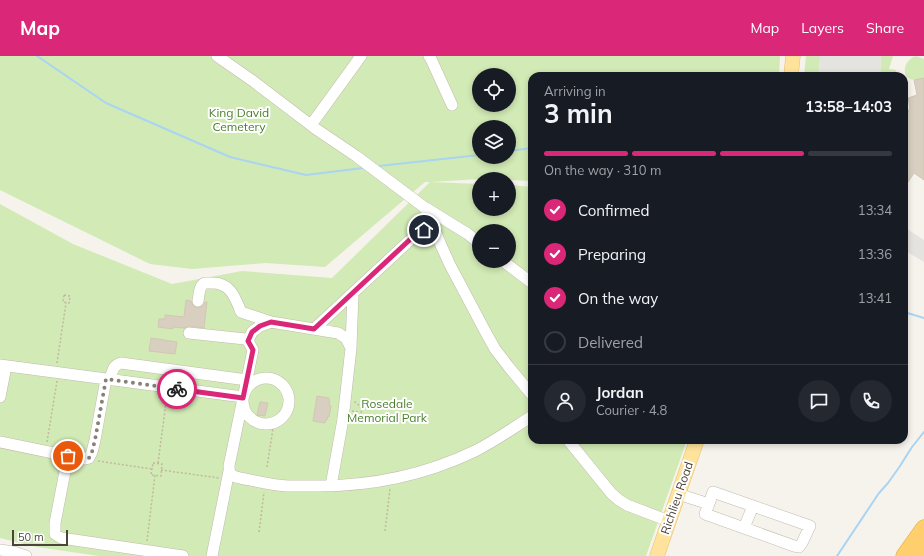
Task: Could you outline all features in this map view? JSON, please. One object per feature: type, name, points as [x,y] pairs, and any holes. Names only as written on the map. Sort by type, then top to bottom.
[{"type":"highway","points":[[904,556],[924,528]]},
{"type":"highway","points":[[918,556],[924,548]]},
{"type":"main road","points":[[791,72],[792,56]]},
{"type":"main road","name":"Richlieu Road","points":[[657,556],[696,444]]},
{"type":"street","points":[[217,56],[254,81],[311,125],[356,156],[424,207],[456,226],[472,238]]},
{"type":"street","points":[[311,125],[361,56]]},
{"type":"street","points":[[429,56],[452,105]]},
{"type":"street","points":[[424,207],[431,218],[450,265],[485,330],[508,366],[528,390]]},
{"type":"street","points":[[314,329],[417,233],[431,218]]},
{"type":"street","points":[[417,233],[424,230],[430,231],[437,235]]},
{"type":"street","points":[[512,268],[528,280]]},
{"type":"street","points":[[198,301],[201,286],[205,283],[215,283],[225,286],[234,296],[241,312],[271,322],[338,333],[346,338],[351,348]]},
{"type":"street","points":[[331,486],[343,419],[351,348],[353,293]]},
{"type":"street","points":[[248,341],[252,332],[260,326],[271,322]]},
{"type":"street","points":[[189,333],[245,339],[248,341],[253,350],[212,556]]},
{"type":"street","points":[[0,442],[84,459],[89,458],[92,452],[112,370],[117,364],[122,363],[247,380]]},
{"type":"street","points":[[0,397],[3,366],[243,398]]},
{"type":"street","points":[[264,378],[279,382],[288,394],[289,402],[284,415],[274,422],[264,424],[257,422],[246,412],[243,398],[246,390],[257,380],[264,378]]},
{"type":"street","points":[[228,475],[230,473],[240,478],[288,486],[331,486],[370,483],[392,479],[439,466],[474,451],[495,440],[528,419]]},
{"type":"street","points":[[571,444],[611,493],[619,500],[627,505],[669,521]]},
{"type":"street","points":[[68,456],[55,523],[55,534],[61,538],[184,556]]},
{"type":"street","points":[[713,492],[753,506],[810,526],[802,543],[798,547],[794,546],[705,514],[713,492]]},
{"type":"street","points":[[678,494],[709,504]]},
{"type":"street","points":[[744,528],[753,506]]},
{"type":"street","points":[[0,550],[26,556]]},
{"type":"path","points":[[47,445],[66,303],[63,302],[64,295],[70,296],[69,303],[66,303]]},
{"type":"path","points":[[158,463],[168,388]]},
{"type":"path","points":[[343,419],[354,421],[360,415],[361,410],[360,405],[356,402],[345,399]]},
{"type":"path","points":[[267,467],[274,422]]},
{"type":"path","points":[[84,459],[152,469]]},
{"type":"path","points":[[153,462],[162,464],[161,476],[151,475],[152,469],[153,462]]},
{"type":"path","points":[[161,470],[228,475]]},
{"type":"path","points":[[145,550],[155,475]]},
{"type":"path","points":[[385,531],[392,479]]},
{"type":"path","points":[[259,532],[266,482]]},
{"type":"green space","name":"Rosedale Memorial Park","points":[[0,56],[780,56],[779,72],[528,72],[528,181],[516,180],[516,172],[472,172],[472,179],[431,182],[472,184],[472,216],[516,216],[516,186],[528,187],[528,444],[686,444],[646,556],[99,556],[37,547],[0,538],[0,204],[73,244],[172,284],[242,271],[332,278],[430,182],[425,182],[325,267],[266,263],[192,269],[150,264],[0,190]]},
{"type":"green space","points":[[806,56],[820,56],[819,72],[804,72]]},
{"type":"green space","points":[[881,56],[893,56],[889,69],[896,70],[896,72],[880,72]]},
{"type":"green space","points":[[916,56],[924,59],[924,79],[910,79],[908,77],[908,72],[905,72],[908,61]]},
{"type":"shaded area","points":[[820,56],[881,56],[880,72],[819,72]]},
{"type":"shaded area","points":[[908,230],[924,240],[924,262],[908,252]]},
{"type":"building","points":[[924,78],[924,180],[914,173],[908,182],[908,111],[910,108],[908,98],[917,95],[914,80]]},
{"type":"building","points":[[186,300],[191,301],[193,306],[197,308],[201,307],[205,302],[207,302],[204,328],[189,326],[184,328],[173,327],[173,329],[158,327],[159,319],[165,319],[165,315],[184,317]]},
{"type":"building","points":[[151,338],[177,342],[175,354],[149,351]]},
{"type":"building","points":[[317,396],[329,398],[330,401],[329,406],[331,406],[329,417],[328,416],[325,423],[313,421]]},
{"type":"building","points":[[260,402],[268,403],[265,416],[257,415]]},
{"type":"waterway","points":[[37,56],[106,103],[230,157],[306,175],[363,168]]},
{"type":"waterway","points":[[516,150],[528,149]]},
{"type":"waterway","points":[[379,166],[472,156]]},
{"type":"waterway","points":[[908,313],[924,318]]},
{"type":"waterway","points":[[837,556],[879,493],[888,483],[924,432]]},
{"type":"way so far","points":[[68,456],[84,459],[89,458],[92,452],[106,379],[177,389]]},
{"type":"route","points":[[177,389],[243,398],[253,350],[248,341],[252,332],[260,326],[271,322],[314,329],[417,233],[424,230]]},
{"type":"park label","name":"King David Cemetery","points":[[239,120]]}]
